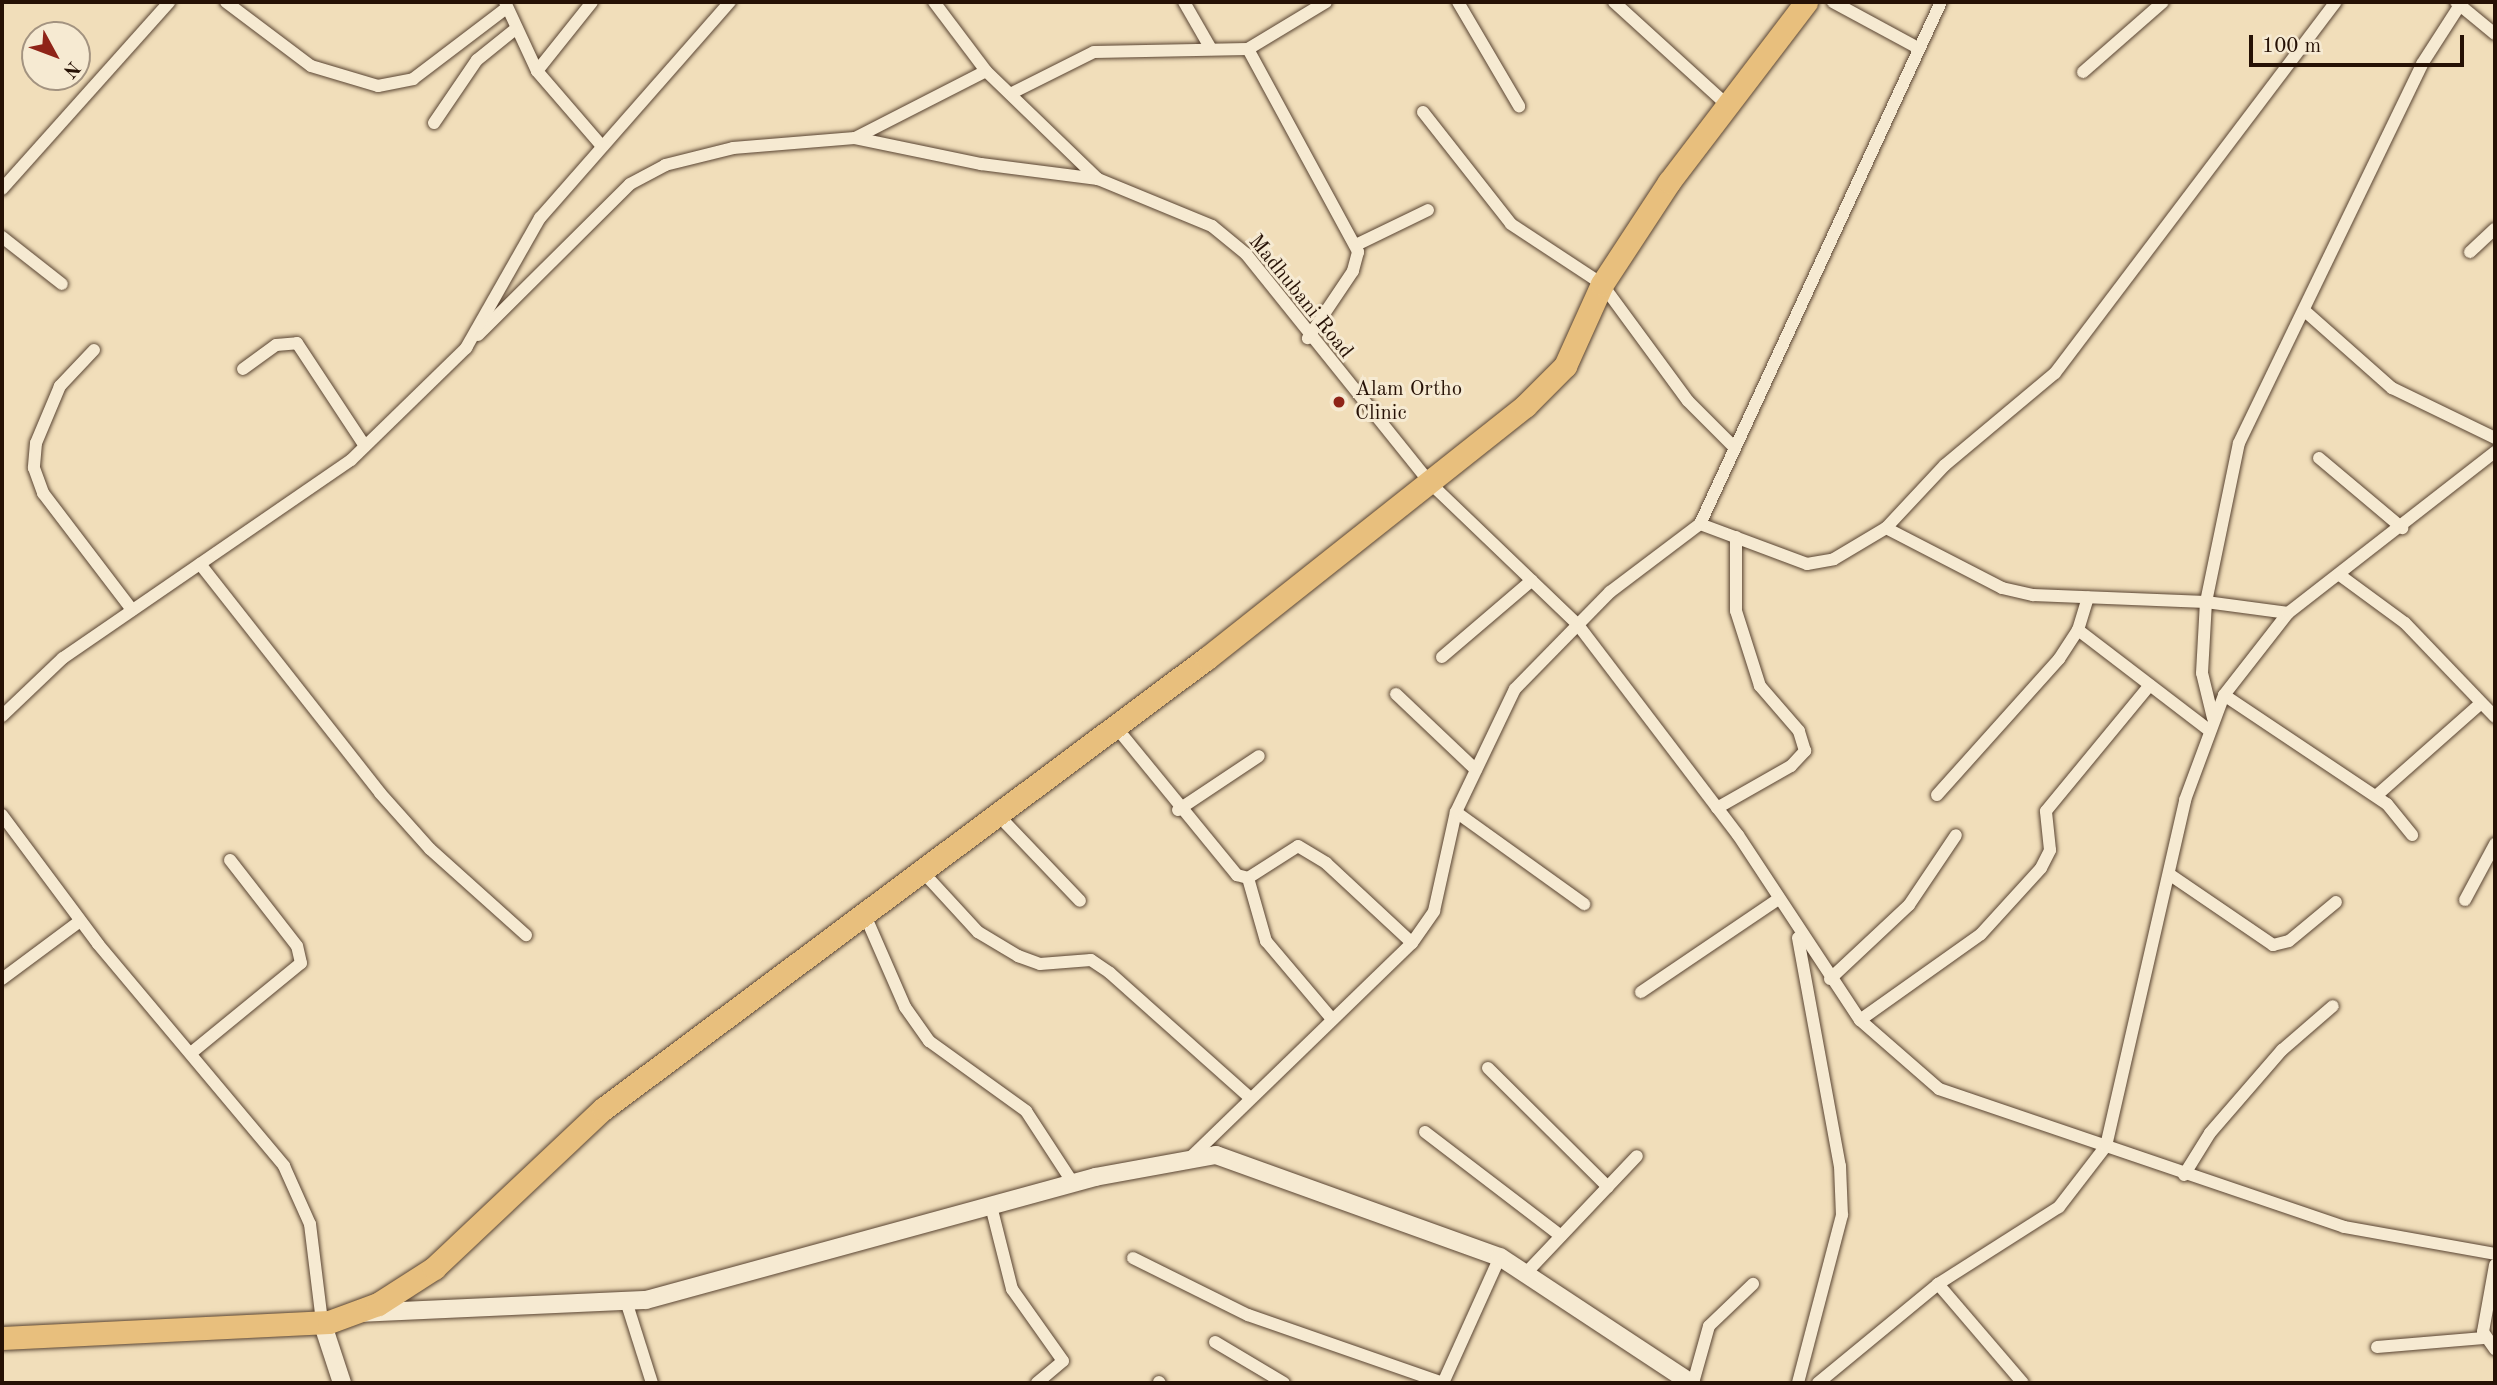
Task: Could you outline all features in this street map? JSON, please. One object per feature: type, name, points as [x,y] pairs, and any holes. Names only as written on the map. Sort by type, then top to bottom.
[{"type":"highway","points":[[2,1338],[322,1322],[352,1313],[434,1268],[547,1155],[1115,726],[1525,406],[1565,366],[1602,284],[1727,105],[1806,2]]},
{"type":"street","points":[[2,189],[169,2]]},
{"type":"street","points":[[226,2],[311,66],[378,86],[414,79],[504,6],[513,31],[537,71],[600,144]]},
{"type":"street","points":[[537,71],[592,2]]},
{"type":"street","points":[[466,348],[540,218],[600,144],[730,2]]},
{"type":"street","name":"Madhubani Road","points":[[934,2],[986,71],[1014,92],[1098,179],[1212,226],[1246,254],[1308,338],[1429,482],[1578,625],[1717,808],[1797,933],[1860,1020],[1939,1089],[2104,1148],[2344,1227],[2495,1254]]},
{"type":"street","points":[[1184,2],[1211,49]]},
{"type":"street","points":[[1458,2],[1519,107]]},
{"type":"street","points":[[1614,2],[1727,105]]},
{"type":"street","points":[[1833,2],[1918,48]]},
{"type":"street","points":[[1186,1161],[1249,1097],[1412,943],[1434,911],[1456,812],[1515,689],[1578,625],[1700,524],[1941,2]]},
{"type":"street","points":[[2083,72],[2163,2]]},
{"type":"street","points":[[1700,524],[1807,564],[1834,559],[1886,528],[1945,465],[2055,373],[2336,2]]},
{"type":"street","points":[[2211,724],[2202,673],[2206,602],[2239,443],[2306,312],[2422,64],[2458,3],[2495,34]]},
{"type":"street","points":[[1014,92],[1094,52],[1248,49],[1319,4]]},
{"type":"street","points":[[434,123],[477,60],[513,31]]},
{"type":"street","points":[[1248,49],[1356,245],[1353,271],[1308,338]]},
{"type":"street","points":[[855,138],[986,71]]},
{"type":"street","points":[[1423,112],[1511,224],[1602,284],[1688,401],[1734,447]]},
{"type":"street","points":[[2,716],[63,658],[365,446],[630,184],[665,165],[733,148],[855,138],[1098,179]]},
{"type":"street","points":[[1356,245],[1428,210]]},
{"type":"street","points":[[2470,252],[2495,229]]},
{"type":"street","points":[[2,237],[62,284]]},
{"type":"street","points":[[2306,312],[2392,388],[2495,439]]},
{"type":"street","points":[[243,369],[276,345],[297,344],[365,446]]},
{"type":"street","points":[[94,350],[60,386],[36,443],[34,468],[43,493],[132,610]]},
{"type":"street","points":[[2319,458],[2402,528]]},
{"type":"street","points":[[1818,1383],[1938,1284],[2059,1207],[2104,1148],[2169,874],[2211,724],[2224,695],[2288,613],[2493,460]]},
{"type":"street","points":[[1886,528],[2002,588],[2088,598],[2206,602],[2288,613]]},
{"type":"street","points":[[1717,808],[1791,766],[1806,741],[1760,686],[1736,611],[1736,537]]},
{"type":"street","points":[[200,564],[380,793],[430,849],[526,935]]},
{"type":"street","points":[[2341,576],[2405,623],[2479,705],[2495,717]]},
{"type":"street","points":[[1442,657],[1532,580]]},
{"type":"street","points":[[1937,795],[2078,630],[2088,598]]},
{"type":"street","points":[[2078,630],[2150,685],[2211,724]]},
{"type":"street","points":[[1860,1020],[1981,934],[2041,868],[2050,850],[2046,811],[2150,685]]},
{"type":"street","points":[[1396,694],[1476,770]]},
{"type":"street","points":[[2224,695],[2376,796],[2412,835]]},
{"type":"street","points":[[2376,796],[2479,705]]},
{"type":"street","points":[[1115,726],[1214,855],[1248,878],[1266,942],[1332,1018]]},
{"type":"street","points":[[1178,810],[1259,756]]},
{"type":"street","points":[[1456,812],[1584,904]]},
{"type":"street","points":[[997,814],[1080,901]]},
{"type":"street","points":[[2,815],[80,921],[284,1166],[310,1224],[322,1322],[342,1383]]},
{"type":"street","points":[[1830,979],[1909,905],[1956,835]]},
{"type":"street","points":[[2465,900],[2495,844]]},
{"type":"street","points":[[1248,878],[1298,846],[1326,863],[1412,943]]},
{"type":"street","points":[[191,1053],[301,963],[297,946],[230,860]]},
{"type":"street","points":[[922,870],[978,932],[1018,956],[1040,964],[1091,960],[1110,973],[1249,1097]]},
{"type":"street","points":[[2169,874],[2273,945],[2289,941],[2336,902]]},
{"type":"street","points":[[1641,992],[1777,900]]},
{"type":"street","points":[[864,913],[905,1007],[929,1041],[1026,1111],[1073,1183]]},
{"type":"street","points":[[2,979],[80,921]]},
{"type":"street","points":[[1797,933],[1840,1166],[1842,1215],[1798,1383]]},
{"type":"street","points":[[2185,1175],[2210,1133],[2283,1049],[2333,1006]]},
{"type":"street","points":[[1488,1069],[1608,1187]]},
{"type":"street","points":[[1425,1132],[1561,1236]]},
{"type":"street","points":[[352,1313],[385,1317],[626,1301],[1073,1183],[1216,1155],[1500,1257],[1692,1383],[1709,1326],[1753,1284]]},
{"type":"street","points":[[1526,1273],[1637,1156]]},
{"type":"street","points":[[991,1206],[1012,1289],[1063,1361],[1037,1383]]},
{"type":"street","points":[[1133,1258],[1248,1314],[1443,1383],[1500,1257]]},
{"type":"street","points":[[2484,1338],[2495,1265]]},
{"type":"street","points":[[1938,1284],[2023,1383]]},
{"type":"street","points":[[626,1301],[652,1383]]},
{"type":"street","points":[[2377,1347],[2484,1338],[2495,1349]]},
{"type":"street","points":[[1215,1342],[1284,1383]]},
{"type":"place","name":"Alam Ortho Clinic","points":[[1339,402]]}]
